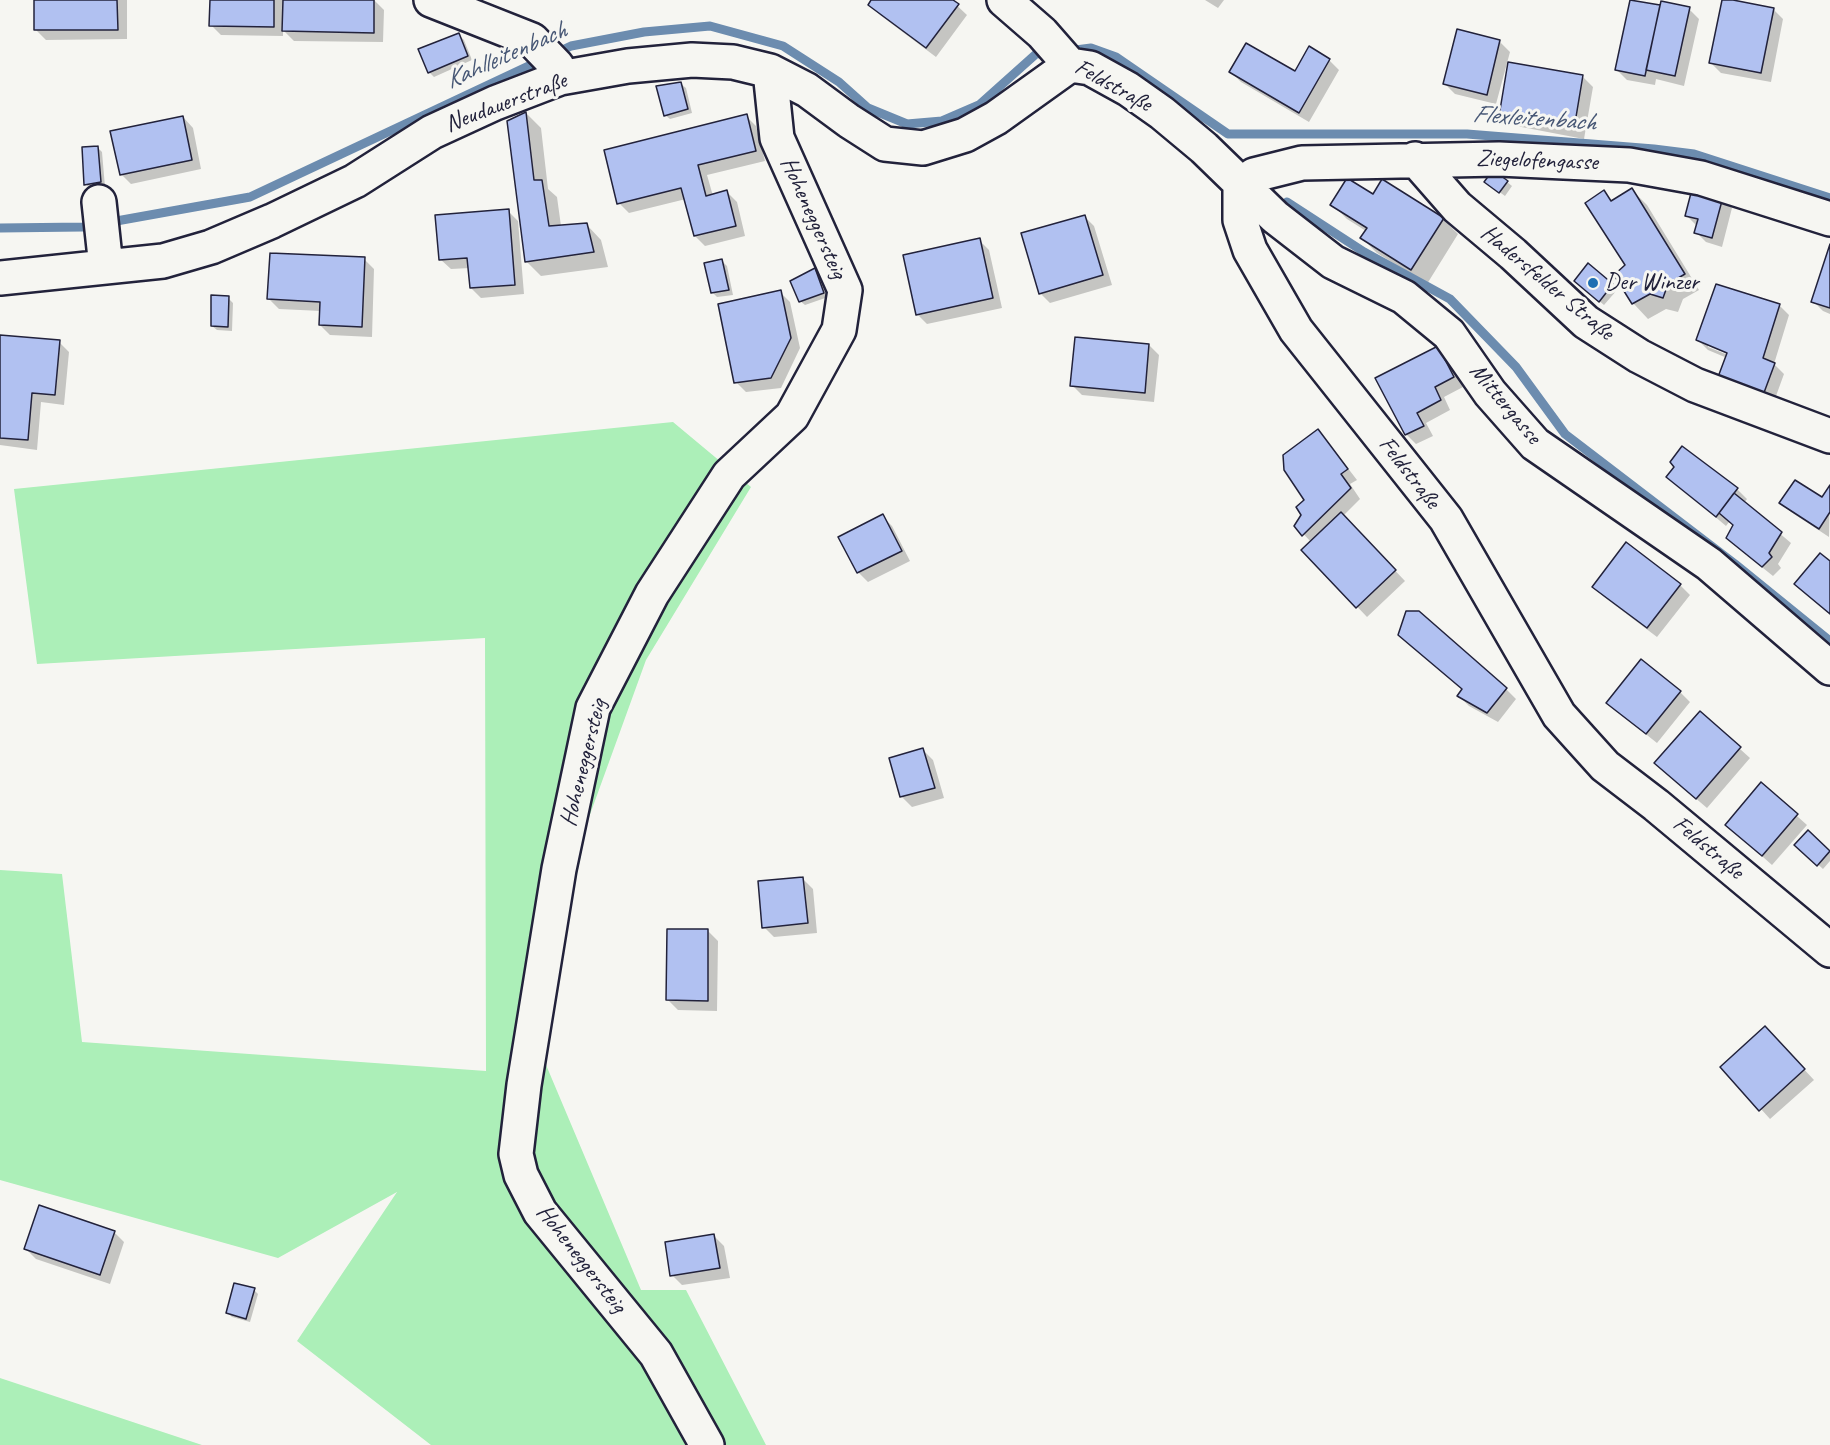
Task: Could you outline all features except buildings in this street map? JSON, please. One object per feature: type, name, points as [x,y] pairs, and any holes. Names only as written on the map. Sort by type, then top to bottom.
[{"type":"street","points":[[431,0],[532,40],[552,64]]},
{"type":"street","name":"Feldstraße","points":[[1004,0],[1046,37],[1070,65],[1089,68],[1128,89],[1162,113],[1203,148],[1240,185],[1240,220],[1250,250],[1296,330],[1446,519],[1559,715],[1605,766],[1830,950]]},
{"type":"street","name":"Neudauerstraße","points":[[0,278],[163,261],[211,247],[355,181],[432,132],[495,103],[552,64],[628,66],[692,60],[733,62],[770,71],[807,90],[885,144],[923,148],[965,135],[996,118],[1070,65]]},
{"type":"street","name":"Hoheneggersteig","points":[[707,1445],[656,1354],[540,1212],[521,1175],[516,1154],[524,1085],[559,869],[593,708],[652,594],[729,475],[792,416],[840,330],[845,290],[777,138],[770,71]]},
{"type":"street","name":"Hadersfelder Straße","points":[[1415,159],[1457,207],[1513,254],[1586,321],[1639,356],[1695,385],[1830,436]]},
{"type":"street","name":"Ziegelofengasse","points":[[1240,185],[1254,175],[1302,163],[1499,159],[1629,165],[1701,178],[1830,219]]},
{"type":"street","name":"Mittergasse","points":[[1240,185],[1275,217],[1333,262],[1404,297],[1449,334],[1490,393],[1535,444],[1709,564],[1830,668]]},
{"type":"street","points":[[99,202],[106,267]]},
{"type":"green space","points":[[673,422],[751,487],[646,660],[588,820],[541,1053],[641,1290],[686,1290],[766,1445],[718,1445],[651,1357],[691,1445],[431,1445],[297,1341],[397,1192],[278,1258],[0,1180],[0,870],[62,874],[82,1042],[486,1071],[485,638],[37,664],[14,489]]},
{"type":"green space","points":[[0,1378],[202,1445],[0,1445]]},
{"type":"waterway","name":"Kahlleitenbach","points":[[0,228],[83,227],[250,197],[571,46],[644,32],[710,26],[783,46],[839,82],[868,108],[907,124],[942,121],[979,105],[1036,54],[1048,53]]},
{"type":"waterway","name":"Flexleitenbach","points":[[1068,51],[1091,48],[1116,57],[1228,134],[1467,134],[1654,149],[1694,154],[1830,198]]},
{"type":"waterway","points":[[1287,202],[1364,252],[1450,299],[1516,367],[1565,434],[1735,564],[1830,641]]},
{"type":"place","name":"Der Winzer","points":[[1593,283]]}]
